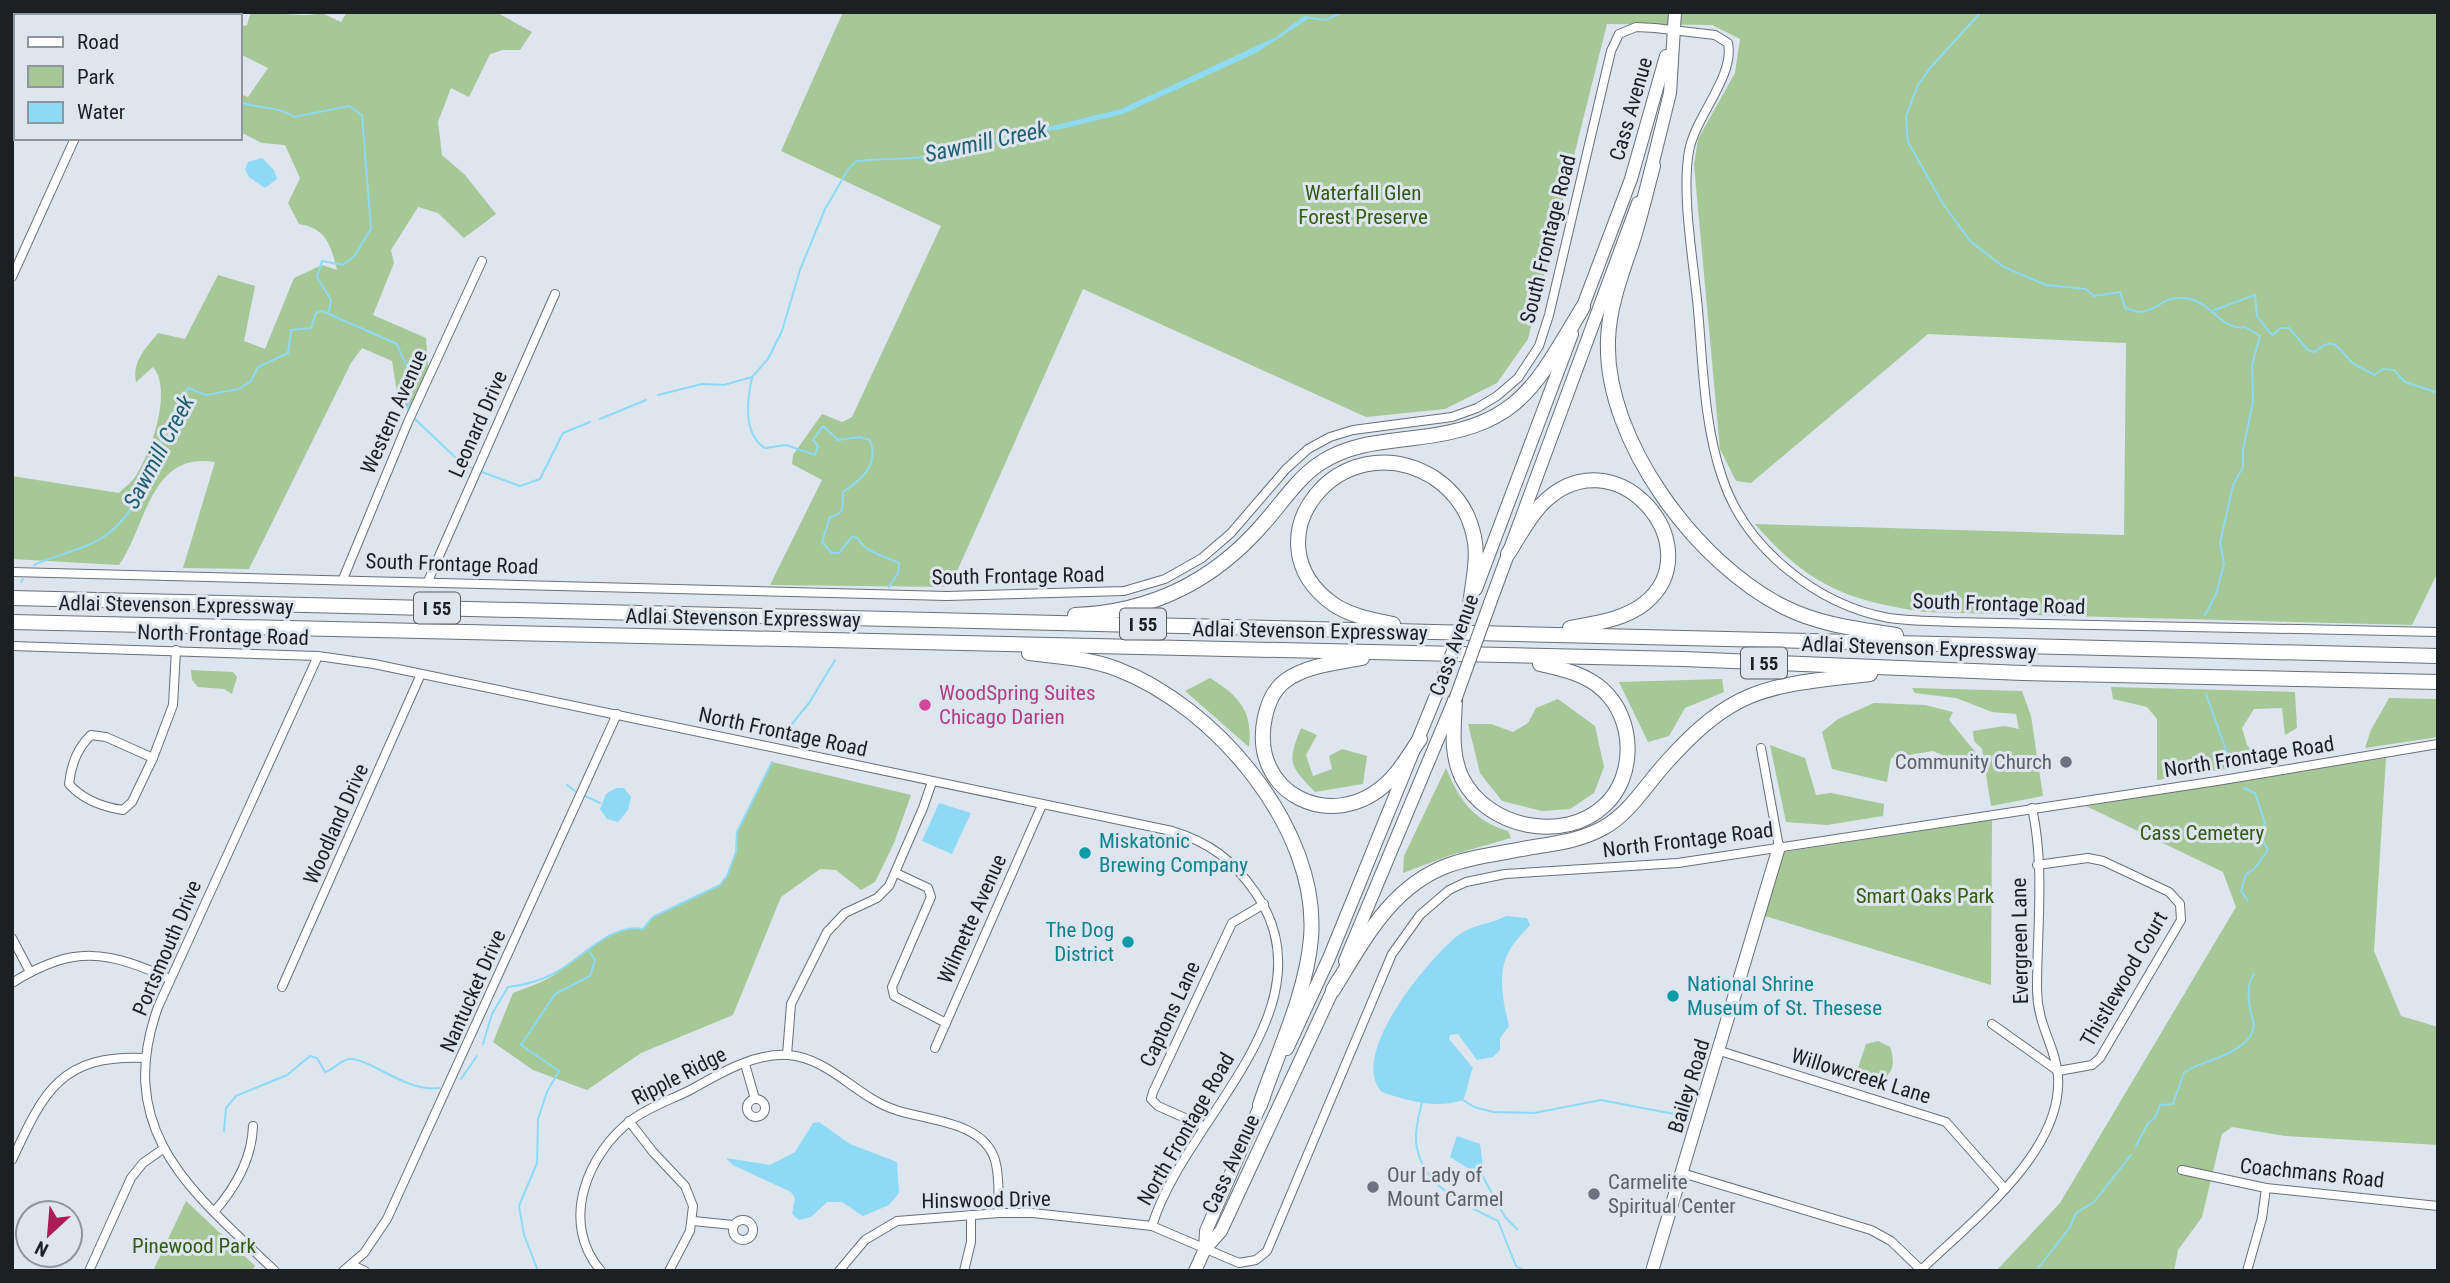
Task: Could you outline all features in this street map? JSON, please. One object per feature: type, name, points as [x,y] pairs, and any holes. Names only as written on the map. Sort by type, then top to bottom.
[{"type":"highway","points":[[1653,166],[1619,280],[1608,344],[1611,382],[1619,411],[1648,474],[1717,559],[1743,582],[1782,606],[1848,629],[1953,644]]},
{"type":"highway","points":[[950,620],[1114,611],[1178,592],[1206,577],[1244,546],[1320,463],[1356,446],[1466,430],[1485,423],[1511,406],[1533,386],[1583,307]]},
{"type":"highway","points":[[1426,632],[1365,618],[1334,606],[1306,575],[1300,539],[1305,509],[1314,493],[1337,474],[1366,463],[1392,461],[1424,472],[1447,487],[1466,514],[1475,539],[1470,606]]},
{"type":"highway","points":[[1508,554],[1541,505],[1564,488],[1579,483],[1597,480],[1623,487],[1641,499],[1659,518],[1667,545],[1666,560],[1661,581],[1648,601],[1620,618],[1546,633]]},
{"type":"highway","name":"Adlai Stevenson Expressway","points":[[12,598],[861,621],[950,620],[1546,633],[2438,656]]},
{"type":"highway","name":"Adlai Stevenson Expressway","points":[[12,622],[1683,659],[1916,669],[2438,682]]},
{"type":"highway","points":[[919,642],[1038,654],[1116,668],[1183,705],[1219,738],[1255,779],[1279,813],[1290,836],[1304,874],[1311,916],[1310,947],[1300,992],[1261,1105]]},
{"type":"highway","points":[[1391,653],[1312,667],[1285,681],[1275,692],[1266,713],[1262,737],[1265,758],[1274,775],[1293,794],[1311,804],[1335,807],[1362,800],[1388,783],[1420,739]]},
{"type":"highway","points":[[1455,700],[1452,749],[1463,780],[1486,806],[1510,820],[1548,828],[1577,821],[1603,807],[1618,789],[1628,757],[1626,729],[1614,704],[1599,687],[1573,672],[1504,657]]},
{"type":"highway","points":[[1333,990],[1386,910],[1417,881],[1462,861],[1570,841],[1601,830],[1624,812],[1698,728],[1730,704],[1788,683],[1916,669]]},
{"type":"main road","name":"Cass Avenue","points":[[1195,1271],[1205,1249],[1221,1231],[1333,990],[1455,700],[1653,166],[1670,93],[1675,12]]},
{"type":"main road","name":"Cass Avenue","points":[[1205,1249],[1206,1231],[1329,958],[1420,739],[1631,179],[1672,32]]},
{"type":"main road","name":"Bailey Road","points":[[1652,1271],[1779,847]]},
{"type":"street","name":"South Frontage Road","points":[[12,572],[960,596],[1103,594],[1165,579],[1202,558],[1231,533],[1286,469],[1308,449],[1330,437],[1363,428],[1452,416],[1477,408],[1518,378],[1539,345],[1549,315],[1615,41],[1619,34],[1636,27],[1714,35],[1728,43],[1727,66],[1696,129],[1687,164],[1702,351],[1711,433],[1722,478],[1745,523],[1779,563],[1831,597],[1863,611],[1890,618],[1952,622],[2438,632]]},
{"type":"street","points":[[12,276],[74,140]]},
{"type":"street","name":"Western Avenue","points":[[343,579],[408,422],[482,261]]},
{"type":"street","name":"Leonard Drive","points":[[428,581],[431,568],[555,294]]},
{"type":"street","name":"North Frontage Road","points":[[12,646],[318,656],[617,714],[1172,831],[1197,839],[1216,849],[1239,870],[1264,904],[1273,923],[1278,980],[1274,1001],[1257,1042],[1203,1126],[1161,1200],[1152,1226],[1239,1263],[1256,1260],[1267,1251],[1392,954],[1420,915],[1449,890],[1484,877],[1504,874],[1678,863],[2438,744]]},
{"type":"street","points":[[153,758],[106,737],[91,735],[83,743],[72,764],[69,784],[80,794],[109,808],[123,810],[132,802],[153,758],[173,705],[176,650]]},
{"type":"street","name":"Portsmouth Drive","points":[[275,1271],[183,1179],[163,1149],[149,1109],[146,1058],[152,1022],[170,979],[318,656]]},
{"type":"street","name":"Woodland Drive","points":[[282,987],[421,674]]},
{"type":"street","name":"Nantucket Drive","points":[[343,1271],[371,1245],[387,1219],[617,714]]},
{"type":"street","name":"Bailey Road","points":[[1761,748],[1779,847]]},
{"type":"street","points":[[787,1055],[791,1004],[831,926],[845,913],[877,898],[896,873],[932,782]]},
{"type":"street","name":"Wilmette Avenue","points":[[934,1048],[1042,805]]},
{"type":"street","name":"Evergreen Lane","points":[[1920,1270],[2005,1189],[2025,1165],[2051,1118],[2058,1088],[2058,1071],[2038,1010],[2037,865],[2032,808]]},
{"type":"street","name":"Thistlewood Court","points":[[2037,865],[2088,858],[2103,861],[2169,892],[2176,897],[2182,912],[2178,928],[2100,1058],[2092,1065],[2058,1071]]},
{"type":"street","points":[[896,873],[928,888],[931,897],[892,987],[894,996],[946,1023]]},
{"type":"street","name":"Captons Lane","points":[[1203,1126],[1158,1106],[1151,1099],[1231,923],[1264,904]]},
{"type":"street","points":[[12,937],[30,972]]},
{"type":"street","points":[[12,983],[30,972],[74,957],[99,955],[128,961],[170,979]]},
{"type":"street","points":[[1992,1024],[2058,1071]]},
{"type":"street","name":"Willowcreek Lane","points":[[1720,1051],[1946,1122],[2005,1189]]},
{"type":"street","name":"Ripple Ridge","points":[[601,1271],[589,1254],[580,1221],[579,1202],[603,1149],[629,1121],[723,1070],[787,1055],[822,1066],[888,1107],[976,1135],[995,1159],[999,1213]]},
{"type":"street","points":[[12,1160],[38,1106],[61,1078],[90,1062],[116,1057],[146,1058]]},
{"type":"street","points":[[745,1064],[755,1100]]},
{"type":"street","name":"Ripple Ridge","points":[[629,1121],[685,1186],[693,1206],[693,1221]]},
{"type":"street","points":[[214,1212],[233,1188],[252,1146],[253,1126]]},
{"type":"street","points":[[89,1271],[131,1178],[143,1163],[163,1149]]},
{"type":"street","name":"Coachmans Road","points":[[2182,1170],[2266,1188],[2438,1206]]},
{"type":"street","points":[[1682,1173],[1871,1230],[1891,1241],[1920,1270]]},
{"type":"street","points":[[2247,1271],[2262,1218],[2266,1188]]},
{"type":"street","name":"Hinswood Drive","points":[[839,1271],[865,1240],[897,1221],[1033,1213],[1152,1226]]},
{"type":"street","points":[[964,1271],[971,1242],[971,1215]]},
{"type":"street","points":[[669,1271],[693,1221],[733,1225]]},
{"type":"street","points":[[352,1265],[365,1271]]},
{"type":"green space","points":[[251,12],[297,15],[322,13],[341,22],[347,12],[496,12],[532,32],[520,50],[503,50],[490,54],[469,97],[451,88],[438,122],[442,155],[465,175],[496,214],[464,238],[438,213],[418,207],[391,250],[394,263],[373,315],[426,338],[428,367],[409,408],[399,405],[392,361],[362,348],[351,363],[249,569],[183,568],[215,462],[193,462],[177,468],[163,479],[119,565],[12,559],[12,476],[119,493],[135,477],[158,422],[161,391],[159,377],[153,367],[136,382],[138,361],[158,333],[185,339],[218,275],[255,286],[244,341],[265,349],[294,278],[322,265],[337,270],[326,239],[315,229],[299,224],[288,203],[300,178],[285,145],[262,143],[242,133],[242,95],[248,97],[268,68],[242,55],[242,26],[247,25]]},
{"type":"green space","name":"Waterfall Glen Forest Preserve","points":[[843,12],[2438,12],[2438,572],[2412,625],[1924,612],[1850,595],[1811,575],[1774,545],[1755,524],[2124,535],[2126,343],[1928,334],[1751,483],[1736,481],[1720,449],[1694,165],[1698,139],[1735,73],[1740,39],[1712,25],[1607,24],[1528,339],[1497,383],[1445,409],[1366,417],[1083,289],[950,587],[770,585],[822,480],[792,464],[793,455],[822,414],[842,422],[852,417],[941,226],[781,151]]},
{"type":"green space","points":[[191,670],[233,672],[237,677],[232,694],[224,689],[198,687],[192,680]]},
{"type":"green space","points":[[1210,678],[1229,691],[1242,706],[1249,724],[1249,747],[1185,691]]},
{"type":"green space","points":[[1722,679],[1724,692],[1685,708],[1669,736],[1648,742],[1619,682]]},
{"type":"green space","points":[[2111,687],[2295,692],[2297,728],[2285,735],[2282,708],[2254,709],[2242,728],[2247,745],[2263,763],[2157,780],[2157,719],[2147,707],[2113,699]]},
{"type":"green space","points":[[1912,688],[2022,691],[2031,716],[2043,796],[1991,806],[1982,749],[1974,741],[1973,731],[2004,726],[2019,729],[2016,714],[1992,712],[1956,698],[1915,693]]},
{"type":"green space","points":[[2389,698],[2438,699],[2438,737],[2365,748],[2371,730]]},
{"type":"green space","points":[[1558,699],[1595,726],[1604,767],[1594,793],[1570,809],[1542,811],[1502,801],[1480,773],[1468,724],[1491,724],[1513,732],[1528,723],[1536,708]]},
{"type":"green space","points":[[1874,703],[1925,705],[1953,712],[1949,720],[1977,754],[1975,769],[1933,751],[1891,758],[1887,782],[1832,769],[1822,732],[1838,719]]},
{"type":"green space","points":[[1301,728],[1317,735],[1306,755],[1313,776],[1332,769],[1329,756],[1342,749],[1367,756],[1363,784],[1315,792],[1300,776],[1293,763],[1292,757]]},
{"type":"green space","points":[[1770,745],[1805,758],[1816,795],[1831,793],[1884,804],[1883,816],[1827,825],[1786,822]]},
{"type":"green space","name":"Cass Cemetery","points":[[2386,758],[2374,951],[2401,1016],[2438,1027],[2438,1145],[2285,1136],[2232,1127],[2222,1134],[2202,1217],[2178,1250],[2174,1271],[1996,1271],[2060,1203],[2236,907],[2223,872],[2086,806]]},
{"type":"green space","points":[[772,762],[911,795],[894,843],[875,882],[861,890],[836,870],[820,869],[781,897],[733,1015],[641,1053],[587,1090],[533,1070],[493,1042],[513,993],[549,978],[606,937],[631,928],[643,929],[653,917],[720,885],[727,876],[736,852],[737,832]]},
{"type":"green space","points":[[1446,768],[1456,790],[1469,808],[1496,827],[1508,831],[1511,838],[1448,856],[1403,873],[1404,856]]},
{"type":"green space","name":"Smart Oaks Park","points":[[1992,820],[1991,985],[1765,916],[1784,852]]},
{"type":"green space","points":[[1878,1041],[1890,1047],[1892,1055],[1892,1067],[1886,1077],[1857,1071],[1866,1044]]},
{"type":"green space","name":"Pinewood Park","points":[[186,1201],[255,1266],[252,1271],[153,1271]]},
{"type":"water","points":[[1339,12],[1346,12],[1326,21],[1308,19],[1256,53],[1123,114],[1061,129],[1015,135],[1121,109],[1276,37],[1304,16],[1326,19]]},
{"type":"water","points":[[262,158],[274,170],[277,179],[265,188],[249,177],[245,169],[248,162]]},
{"type":"water","points":[[616,788],[624,788],[631,797],[628,810],[618,822],[607,819],[600,809],[606,794]]},
{"type":"water","points":[[939,803],[971,813],[952,854],[922,841]]},
{"type":"water","points":[[1506,916],[1527,918],[1530,925],[1509,952],[1502,972],[1509,1026],[1500,1038],[1500,1050],[1493,1057],[1477,1060],[1458,1034],[1450,1035],[1449,1039],[1473,1068],[1463,1100],[1433,1104],[1382,1092],[1374,1076],[1375,1056],[1395,1010],[1411,987],[1456,937]]},
{"type":"water","points":[[819,1122],[850,1144],[897,1162],[899,1193],[889,1205],[863,1216],[842,1202],[827,1202],[811,1217],[799,1220],[792,1214],[795,1198],[791,1192],[733,1165],[726,1158],[770,1165],[795,1152],[813,1123]]},
{"type":"water","points":[[1457,1136],[1480,1144],[1484,1174],[1480,1176],[1450,1157]]},
{"type":"waterway","points":[[1981,12],[1930,68],[1918,85],[1906,116],[1908,142],[1943,204],[1971,242],[2004,267],[2046,285],[2086,289],[2094,296],[2120,292],[2125,308],[2139,312],[2176,298],[2193,300],[2207,307],[2224,322],[2245,327],[2260,336],[2252,365],[2253,401],[2243,450],[2243,467],[2233,485],[2220,543],[2224,564],[2216,594],[2205,615]]},
{"type":"waterway","points":[[242,103],[282,111],[294,117],[349,106],[362,115],[371,229],[355,255],[343,265],[322,261],[317,277],[331,300],[329,311]]},
{"type":"waterway","name":"Sawmill Creek","points":[[658,395],[702,384],[724,385],[752,377],[768,359],[782,331],[800,270],[825,209],[849,168],[857,161],[934,156],[1031,133]]},
{"type":"waterway","points":[[2214,310],[2255,295],[2257,316],[2273,335],[2280,328],[2289,328],[2308,350],[2315,352],[2322,346],[2333,344],[2353,363],[2374,375],[2383,369],[2394,370],[2405,382],[2438,393]]},
{"type":"waterway","name":"Sawmill Creek","points":[[34,565],[101,539],[123,519],[144,484],[168,424],[188,388],[206,395],[239,389],[251,381],[258,367],[288,353],[291,330],[311,328],[316,313],[322,311],[397,344],[415,386],[409,396],[408,413]]},
{"type":"waterway","points":[[752,378],[748,416],[753,434],[765,448],[786,445],[815,455],[818,446],[813,440],[823,426],[838,440],[860,437],[870,440],[871,464],[863,476],[843,492],[841,511],[830,517],[822,542],[832,553],[839,553],[852,537],[858,538],[870,551],[899,563],[898,573],[889,587]]},
{"type":"waterway","name":"Sawmill Creek","points":[[600,419],[646,400]]},
{"type":"waterway","name":"Sawmill Creek","points":[[415,419],[457,459],[474,469]]},
{"type":"waterway","name":"Sawmill Creek","points":[[479,471],[520,486],[540,479],[563,433],[590,422]]},
{"type":"waterway","points":[[779,740],[809,703],[835,660]]},
{"type":"waterway","points":[[2206,694],[2230,761]]},
{"type":"waterway","points":[[483,1044],[492,1014],[508,987],[549,976],[608,936],[631,928],[643,929],[653,917],[720,885],[727,876],[736,852],[737,832],[772,762]]},
{"type":"waterway","points":[[567,785],[576,792]]},
{"type":"waterway","points":[[2244,788],[2255,793],[2265,823],[2260,835],[2268,850],[2254,869],[2246,874],[2241,891],[2248,901]]},
{"type":"waterway","points":[[585,796],[600,803]]},
{"type":"waterway","points":[[538,1271],[524,1235],[519,1206],[537,1163],[538,1119],[547,1092],[559,1071],[521,1045],[555,994],[590,976],[595,960],[589,951]]},
{"type":"waterway","points":[[2136,1146],[2148,1123],[2155,1118],[2160,1105],[2173,1104],[2184,1072],[2214,1060],[2242,1045],[2249,1038],[2253,1030],[2249,990],[2254,974]]},
{"type":"waterway","points":[[224,1131],[226,1108],[236,1096],[287,1075],[310,1056],[317,1058],[325,1072],[346,1060],[357,1060],[414,1085],[439,1088]]},
{"type":"waterway","points":[[461,1079],[477,1056]]},
{"type":"waterway","points":[[1463,1100],[1474,1107],[1493,1112],[1534,1113],[1601,1100],[1674,1114]]},
{"type":"waterway","points":[[1422,1102],[1416,1141],[1426,1170],[1445,1191],[1498,1221],[1516,1266],[1523,1270]]},
{"type":"waterway","points":[[2036,1271],[2070,1227],[2076,1213],[2094,1202],[2131,1155]]},
{"type":"waterway","points":[[1482,1175],[1505,1217],[1517,1229]]},
{"type":"place","name":"WoodSpring Suites Chicago Darien","points":[[925,705]]},
{"type":"place","name":"Community Church","points":[[2066,762]]},
{"type":"place","name":"Miskatonic Brewing Company","points":[[1085,853]]},
{"type":"place","name":"The Dog District","points":[[1128,942]]},
{"type":"place","name":"National Shrine Museum of St. Thesese","points":[[1673,996]]},
{"type":"place","name":"Our Lady of Mount Carmel","points":[[1373,1187]]},
{"type":"place","name":"Carmelite Spiritual Center","points":[[1594,1194]]}]
